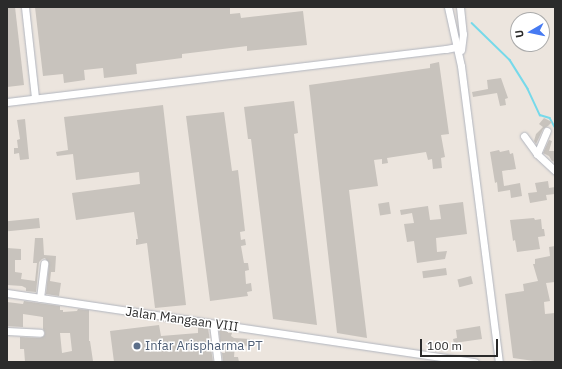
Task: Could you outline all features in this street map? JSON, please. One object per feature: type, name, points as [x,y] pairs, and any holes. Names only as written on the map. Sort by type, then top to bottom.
[{"type":"street","points":[[25,7],[35,98]]},
{"type":"street","points":[[448,7],[459,47],[499,362]]},
{"type":"street","points":[[459,47],[463,34],[460,7]]},
{"type":"street","points":[[7,102],[459,47]]},
{"type":"street","points":[[537,154],[547,131]]},
{"type":"street","points":[[524,136],[537,154],[555,171]]},
{"type":"street","points":[[40,298],[44,263]]},
{"type":"street","name":"Jalan Mangaan VIII","points":[[7,293],[475,362]]},
{"type":"street","points":[[213,324],[218,362]]},
{"type":"street","points":[[7,331],[40,333]]},
{"type":"building","points":[[7,7],[15,7],[24,85],[7,87]]},
{"type":"building","points":[[35,7],[230,7],[230,14],[240,13],[241,18],[303,11],[307,45],[247,51],[247,46],[182,54],[182,58],[136,64],[137,74],[104,78],[103,68],[84,70],[85,80],[64,83],[63,74],[43,76]]},
{"type":"building","points":[[439,62],[449,134],[441,135],[445,157],[441,158],[442,168],[433,169],[432,159],[428,160],[426,152],[387,158],[388,163],[382,164],[382,159],[374,160],[378,186],[349,190],[367,338],[337,333],[309,85],[430,68],[430,64]]},
{"type":"building","points":[[501,78],[508,98],[505,99],[506,105],[500,106],[497,93],[473,97],[472,92],[488,89],[487,80]]},
{"type":"building","points":[[294,101],[298,133],[294,134],[317,325],[273,319],[251,139],[248,139],[244,107]]},
{"type":"building","points":[[163,105],[186,305],[155,308],[147,243],[136,245],[136,239],[138,239],[134,212],[76,220],[72,193],[140,184],[139,172],[76,180],[73,154],[57,156],[56,152],[68,150],[64,117]]},
{"type":"building","points":[[224,112],[232,171],[238,170],[245,231],[240,232],[241,240],[245,239],[246,245],[241,246],[244,263],[248,263],[249,270],[245,271],[246,284],[251,283],[252,291],[247,292],[248,296],[210,301],[186,116]]},
{"type":"building","points":[[544,118],[552,122],[543,129],[536,144],[534,141],[536,134],[543,127],[539,124]]},
{"type":"building","points":[[25,119],[29,159],[20,160],[19,153],[14,154],[14,148],[18,148],[17,140],[20,139],[17,120]]},
{"type":"building","points":[[549,140],[552,141],[549,151],[555,151],[555,162],[543,153]]},
{"type":"building","points":[[499,150],[500,152],[509,150],[510,154],[513,153],[516,169],[502,171],[504,186],[520,183],[522,196],[511,198],[510,190],[498,192],[490,152]]},
{"type":"building","points":[[548,181],[549,188],[555,187],[555,194],[546,195],[547,200],[530,203],[528,193],[537,192],[535,183]]},
{"type":"building","points":[[389,202],[391,214],[380,216],[378,204]]},
{"type":"building","points":[[463,202],[467,234],[436,238],[437,252],[447,251],[445,259],[417,263],[414,241],[407,242],[404,224],[414,223],[412,213],[401,215],[400,210],[428,206],[430,220],[441,219],[439,205]]},
{"type":"building","points":[[39,218],[40,228],[8,231],[7,221]]},
{"type":"building","points":[[534,218],[535,220],[541,219],[542,229],[544,229],[545,236],[538,237],[540,249],[517,252],[515,240],[513,241],[510,220]]},
{"type":"building","points":[[35,238],[43,238],[44,255],[56,256],[55,272],[51,272],[50,281],[61,283],[59,296],[46,294],[49,264],[45,258],[39,262],[36,292],[26,291],[26,288],[22,286],[7,285],[7,248],[21,249],[21,260],[15,260],[15,272],[22,273],[21,279],[35,281],[37,263],[33,263]]},
{"type":"building","points":[[555,246],[555,282],[546,283],[550,301],[544,302],[545,314],[555,313],[555,362],[541,362],[513,358],[505,294],[524,291],[523,284],[538,281],[533,264],[535,264],[535,259],[550,256],[549,247]]},
{"type":"building","points":[[446,268],[447,275],[423,278],[422,271]]},
{"type":"building","points":[[471,276],[473,284],[459,287],[457,279]]},
{"type":"building","points":[[24,301],[60,306],[60,310],[63,310],[63,312],[77,311],[78,309],[89,310],[89,341],[93,361],[25,362],[24,349],[20,349],[20,337],[40,338],[44,336],[45,333],[43,329],[43,317],[23,314],[23,327],[7,326],[7,302],[23,304]],"holes":[[[60,333],[70,333],[72,351],[62,353]]]},
{"type":"building","points":[[159,325],[161,336],[198,333],[198,328],[208,328],[213,362],[114,362],[110,331]]},
{"type":"building","points":[[480,326],[482,339],[454,343],[453,339],[457,338],[456,330]]},
{"type":"building","points":[[219,329],[232,333],[231,336],[234,338],[250,339],[250,346],[235,345],[234,357],[238,357],[239,362],[223,361],[222,353],[225,353],[224,342],[220,342]]},
{"type":"waterway","points":[[472,23],[510,60],[528,89],[540,115],[550,118],[555,127]]},
{"type":"place","name":"Infar Arispharma PT","points":[[137,346]]}]
